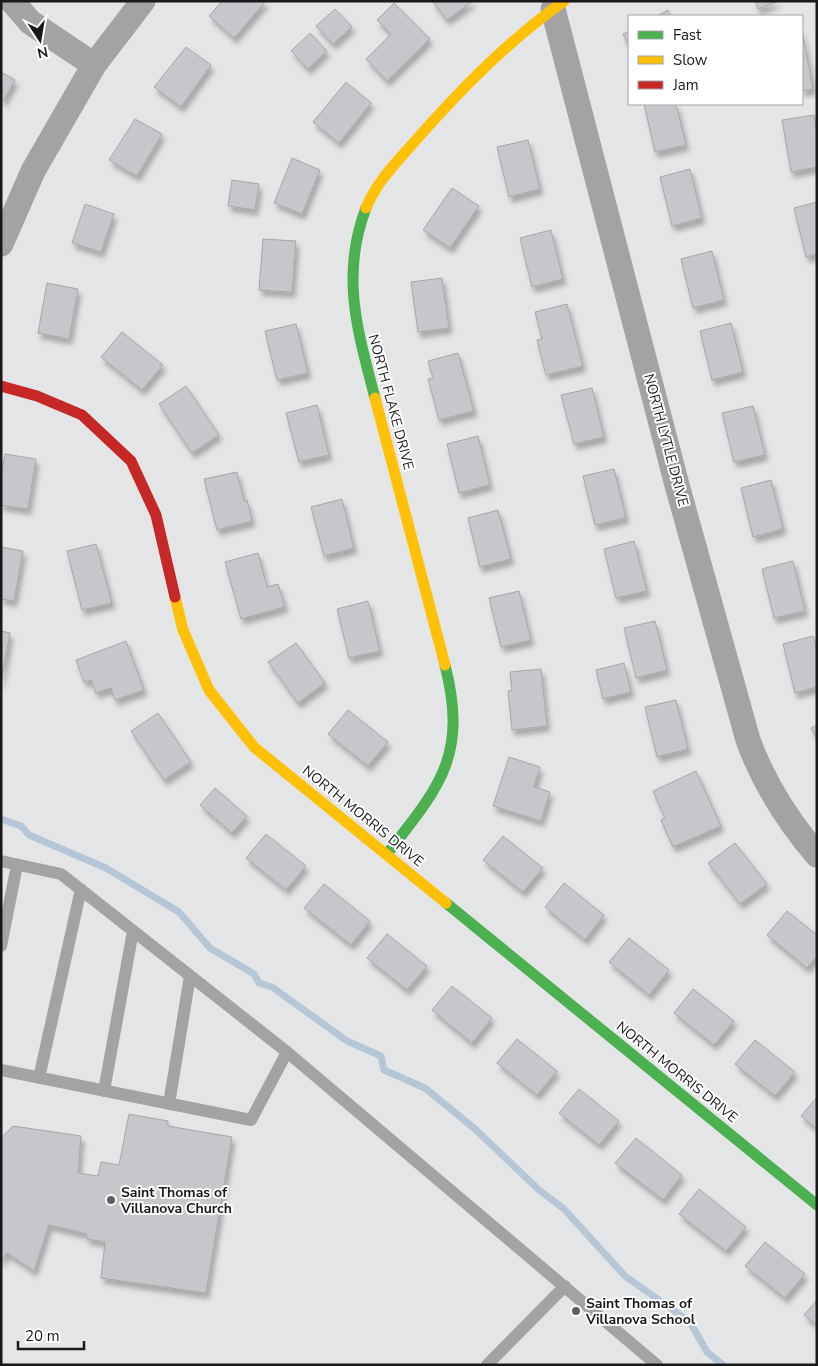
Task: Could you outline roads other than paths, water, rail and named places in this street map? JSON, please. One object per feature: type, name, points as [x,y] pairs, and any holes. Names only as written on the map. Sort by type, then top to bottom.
[{"type":"street","points":[[12,1],[30,22],[94,65]]},
{"type":"street","points":[[1,244],[33,171],[94,65],[143,1]]},
{"type":"street","name":"NORTH FLAKE DRIVE","points":[[387,854],[436,789],[451,739],[454,719],[449,682],[355,319],[352,284],[356,240],[372,195],[378,184],[428,126],[500,51],[558,5]]},
{"type":"street","name":"NORTH LYTLE DRIVE","points":[[558,5],[677,485],[748,740],[773,796],[792,826],[817,855]]},
{"type":"street","name":"NORTH MORRIS DRIVE","points":[[1,386],[37,396],[82,415],[131,461],[156,515],[182,630],[209,690],[254,747],[817,1205]]},
{"type":"lane","points":[[1,861],[61,874],[81,889],[288,1052],[657,1365]]},
{"type":"lane","points":[[1,946],[17,865]]},
{"type":"lane","points":[[39,1078],[81,889]]},
{"type":"lane","points":[[104,1091],[133,931]]},
{"type":"lane","points":[[169,1104],[190,976]]},
{"type":"lane","points":[[1,1070],[251,1120],[288,1052]]},
{"type":"lane","points":[[487,1365],[565,1286]]},
{"type":"waterway","points":[[1,819],[21,826],[29,835],[106,868],[179,912],[210,948],[254,974],[259,983],[272,987],[347,1041],[381,1056],[384,1070],[425,1088],[475,1129],[539,1190],[564,1209],[625,1276],[690,1322],[707,1352],[723,1365]]},
{"type":"place","name":"Saint Thomas of Villanova Church","points":[[111,1200]]},
{"type":"place","name":"Saint Thomas of Villanova School","points":[[576,1311]]}]
